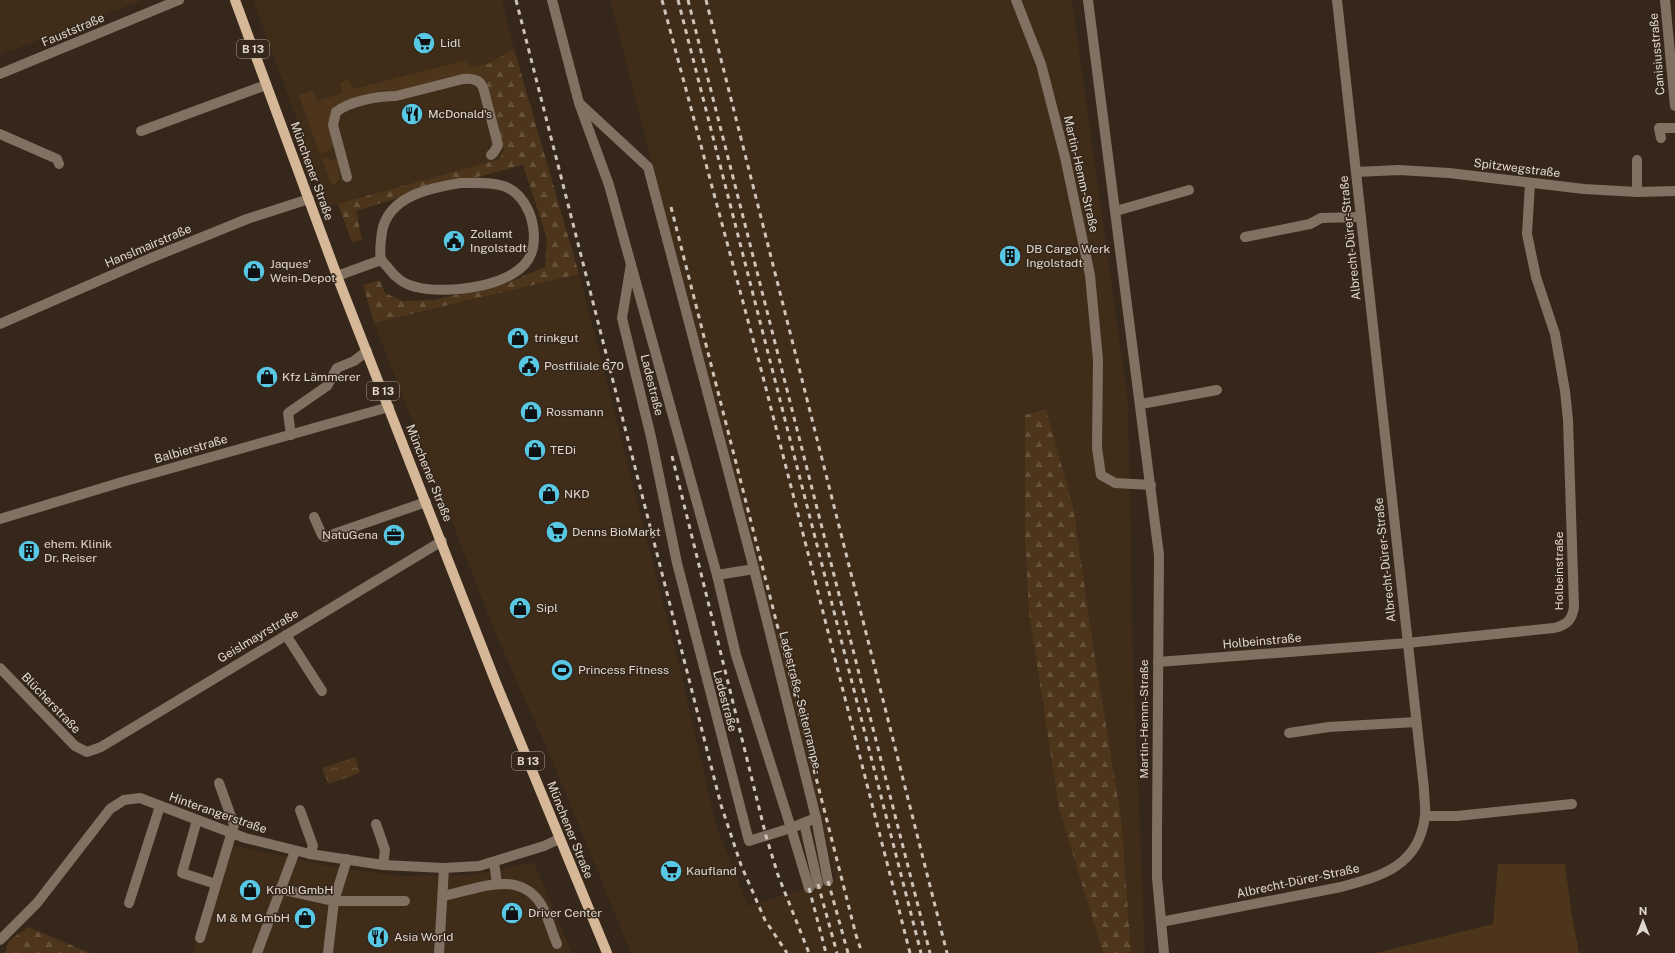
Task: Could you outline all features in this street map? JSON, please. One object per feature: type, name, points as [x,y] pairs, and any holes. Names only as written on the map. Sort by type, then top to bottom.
[{"type":"main road","name":"Münchener Straße","points":[[235,0],[337,276],[496,683],[607,953]]},
{"type":"street","name":"Fauststraße","points":[[0,74],[179,0]]},
{"type":"street","name":"Ladestraße","points":[[552,0],[579,103],[609,185],[631,264],[717,575],[736,655],[791,828],[749,842],[677,563],[651,437],[622,318],[631,264]]},
{"type":"street","name":"Martin-Hemm-Straße","points":[[1016,0],[1041,64],[1065,157],[1090,275],[1098,360],[1097,448],[1101,475],[1115,482],[1151,485]]},
{"type":"street","name":"Martin-Hemm-Straße","points":[[1088,0],[1141,404],[1159,555],[1157,878],[1164,953]]},
{"type":"street","name":"Albrecht-Dürer-Straße","points":[[1161,922],[1341,887],[1369,880],[1391,871],[1408,858],[1420,838],[1425,816],[1424,789],[1337,0]]},
{"type":"street","name":"Canisiusstraße","points":[[1665,0],[1675,106]]},
{"type":"street","points":[[347,177],[332,125],[336,112],[353,104],[385,96],[396,96],[463,79],[474,79],[483,87],[498,145],[491,155]]},
{"type":"street","points":[[141,131],[266,85]]},
{"type":"street","points":[[579,103],[648,167],[754,569],[717,575]]},
{"type":"street","points":[[1660,138],[1660,128],[1675,128]]},
{"type":"street","points":[[0,134],[57,159],[59,164]]},
{"type":"street","points":[[1637,160],[1637,192]]},
{"type":"street","name":"Spitzwegstraße","points":[[1356,172],[1399,170],[1449,173],[1584,189],[1637,192],[1675,191]]},
{"type":"street","points":[[460,182],[503,184],[516,192],[524,202],[532,220],[534,236],[531,254],[523,266],[510,275],[490,283],[467,289],[443,291],[415,287],[395,277],[382,260],[382,232],[386,218],[394,207],[409,197],[436,187],[460,182]]},
{"type":"street","name":"Holbeinstraße","points":[[1158,662],[1407,643],[1554,628],[1563,626],[1569,621],[1574,607],[1571,475],[1565,391],[1555,334],[1536,276],[1529,246],[1527,214],[1530,183]]},
{"type":"street","points":[[1116,211],[1188,190]]},
{"type":"street","name":"Hanslmairstraße","points":[[0,324],[151,258],[247,219],[309,200]]},
{"type":"street","points":[[1245,237],[1310,224],[1321,218],[1361,217]]},
{"type":"street","points":[[337,276],[382,260]]},
{"type":"street","points":[[291,435],[288,413],[327,386],[337,368],[354,361],[367,351]]},
{"type":"street","points":[[1141,404],[1217,390]]},
{"type":"street","name":"Balbierstraße","points":[[0,519],[389,407]]},
{"type":"street","points":[[314,517],[322,535],[325,537],[426,502]]},
{"type":"street","name":"Geislmayrstraße","points":[[87,752],[101,747],[286,634],[442,542]]},
{"type":"street","name":"Ladestraße - Seitenrampe -","points":[[754,569],[816,818],[819,884]]},
{"type":"street","points":[[286,634],[322,691]]},
{"type":"street","name":"Blücherstraße","points":[[0,668],[75,746],[87,752]]},
{"type":"street","points":[[1289,733],[1329,727],[1416,722]]},
{"type":"street","points":[[200,938],[234,825],[219,784]]},
{"type":"street","name":"Hinterangerstraße","points":[[0,940],[36,903],[110,809],[124,800],[140,798],[232,833],[295,851],[383,865],[444,868],[479,866],[544,846],[559,839]]},
{"type":"street","points":[[1425,816],[1456,816],[1572,804]]},
{"type":"street","points":[[129,904],[160,806]]},
{"type":"street","points":[[300,810],[313,846],[310,854]]},
{"type":"street","points":[[816,818],[791,828],[819,884]]},
{"type":"street","points":[[197,820],[182,873],[216,884]]},
{"type":"street","points":[[804,823],[819,884]]},
{"type":"street","points":[[376,824],[385,850],[383,865]]},
{"type":"street","points":[[257,953],[295,851]]},
{"type":"street","points":[[328,953],[334,901],[347,859]]},
{"type":"street","points":[[494,862],[497,884]]},
{"type":"street","points":[[439,953],[444,896],[444,868]]},
{"type":"street","points":[[444,896],[497,884],[512,883],[521,885],[530,892],[542,906],[557,944]]},
{"type":"street","points":[[280,889],[334,901],[405,901]]},
{"type":"shaded area","points":[[0,0],[143,0],[0,55]]},
{"type":"shaded area","points":[[253,0],[502,0],[514,49],[483,68],[504,149],[500,159],[329,207]]},
{"type":"shaded area","points":[[610,0],[1072,0],[1128,402],[1133,662],[1145,953],[631,953],[552,760],[497,637],[374,323],[579,274],[680,669],[716,825],[748,906],[836,879]]},
{"type":"shaded area","points":[[222,843],[334,867],[400,876],[473,875],[534,862],[572,953],[193,953]]},
{"type":"green space","points":[[514,49],[579,274],[374,323],[363,285],[380,280],[385,293],[402,301],[433,300],[505,284],[545,267],[547,238],[523,165],[404,196],[356,211],[362,240],[352,242],[338,204],[500,159],[504,149],[483,67]]},
{"type":"green space","points":[[466,60],[470,67],[491,63],[483,68],[487,83],[483,79],[398,92],[386,90],[340,103],[335,108],[330,118],[330,129],[334,147],[322,154],[319,152],[299,95],[313,91],[317,101],[343,93],[340,83],[348,80],[354,89]]},
{"type":"green space","points":[[328,157],[329,161],[337,159],[340,179],[334,185],[331,184],[322,158]]},
{"type":"green space","points":[[1046,409],[1074,511],[1092,640],[1121,817],[1131,953],[1103,953],[1059,808],[1029,613],[1025,537],[1025,415]]},
{"type":"green space","points":[[355,757],[360,773],[328,784],[322,768]]},
{"type":"green space","points":[[1498,864],[1565,864],[1579,953],[1376,953],[1493,924]]},
{"type":"green space","points":[[28,927],[90,953],[5,953],[9,941]]},
{"type":"railway","points":[[516,0],[721,805],[741,865],[765,920],[787,953]]},
{"type":"railway","points":[[662,0],[762,373],[910,953]]},
{"type":"railway","points":[[678,0],[921,953]]},
{"type":"railway","points":[[688,0],[930,953]]},
{"type":"railway","points":[[706,0],[947,953]]},
{"type":"railway","points":[[671,207],[856,935],[862,953]]},
{"type":"railway","points":[[672,456],[766,836],[778,875],[809,953]]},
{"type":"railway","points":[[828,881],[848,953]]},
{"type":"railway","points":[[818,884],[837,953]]},
{"type":"railway","points":[[809,888],[826,953]]},
{"type":"place","name":"Lidl","points":[[424,43]]},
{"type":"place","name":"McDonald's","points":[[412,114]]},
{"type":"place","name":"Zollamt Ingolstadt","points":[[454,241]]},
{"type":"place","name":"DB Cargo Werk Ingolstadt","points":[[1010,256]]},
{"type":"place","name":"Jaques' Wein-Depot","points":[[254,271]]},
{"type":"place","name":"trinkgut","points":[[518,338]]},
{"type":"place","name":"Postfiliale 670","points":[[529,366]]},
{"type":"place","name":"Kfz Lämmerer","points":[[267,377]]},
{"type":"place","name":"Rossmann","points":[[531,412]]},
{"type":"place","name":"TEDi","points":[[535,450]]},
{"type":"place","name":"NKD","points":[[549,494]]},
{"type":"place","name":"Denns BioMarkt","points":[[557,532]]},
{"type":"place","name":"NatuGena","points":[[394,535]]},
{"type":"place","name":"ehem. Klinik Dr. Reiser","points":[[29,551]]},
{"type":"place","name":"Sipl","points":[[520,608]]},
{"type":"place","name":"Princess Fitness","points":[[562,670]]},
{"type":"place","name":"Kaufland","points":[[671,871]]},
{"type":"place","name":"Knoll GmbH","points":[[250,890]]},
{"type":"place","name":"Driver Center","points":[[512,913]]},
{"type":"place","name":"M & M GmbH","points":[[305,918]]},
{"type":"place","name":"Asia World","points":[[378,937]]}]
